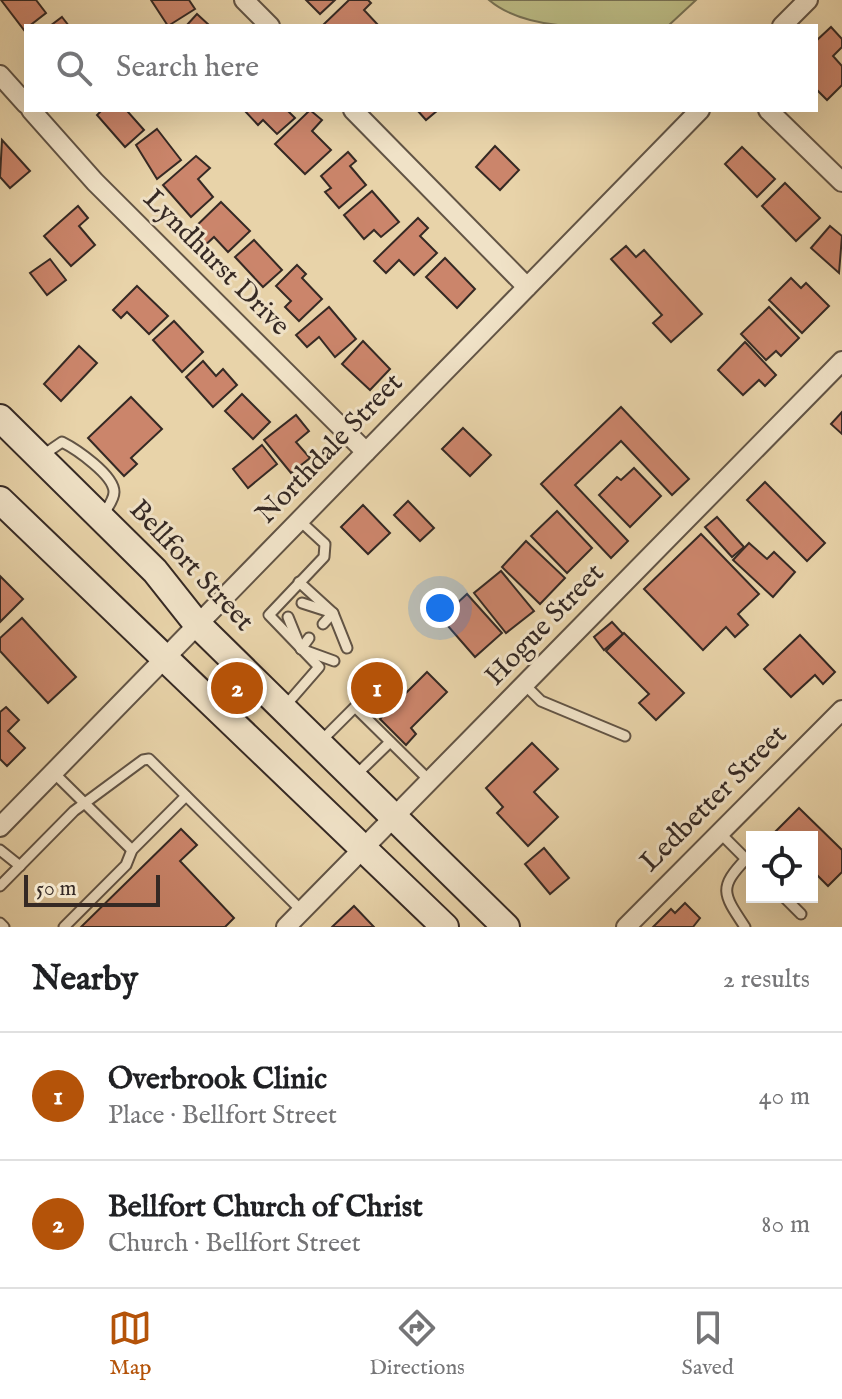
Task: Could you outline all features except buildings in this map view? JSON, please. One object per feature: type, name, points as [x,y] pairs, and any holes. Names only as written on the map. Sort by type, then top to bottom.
[{"type":"main road","name":"Bellfort Street","points":[[0,418],[155,571],[197,624],[506,927]]},
{"type":"main road","points":[[0,500],[110,609],[165,656],[445,927]]},
{"type":"street","points":[[244,0],[268,24]]},
{"type":"street","points":[[784,24],[808,0]]},
{"type":"street","points":[[0,75],[24,102]]},
{"type":"street","name":"Lyndhurst Drive","points":[[33,112],[95,182],[366,452]]},
{"type":"street","points":[[355,112],[527,287]]},
{"type":"street","name":"Northdale Street","points":[[1,824],[698,112]]},
{"type":"street","points":[[770,112],[842,182]]},
{"type":"street","name":"Hogue Street","points":[[286,927],[842,361]]},
{"type":"street","name":"Ledbetter Street","points":[[626,927],[842,710]]},
{"type":"lane","points":[[282,709],[319,667],[269,615],[324,557],[326,549],[299,520]]},
{"type":"lane","points":[[299,582],[333,613],[347,648]]},
{"type":"lane","points":[[302,603],[333,613]]},
{"type":"lane","points":[[312,613],[333,613]]},
{"type":"lane","points":[[323,624],[333,613]]},
{"type":"lane","points":[[333,613],[337,638]]},
{"type":"lane","points":[[288,617],[301,649],[334,661]]},
{"type":"lane","points":[[299,627],[301,649]]},
{"type":"lane","points":[[301,649],[309,638]]},
{"type":"lane","points":[[301,649],[323,652]]},
{"type":"lane","points":[[525,685],[541,701],[625,736]]},
{"type":"lane","points":[[318,744],[355,707],[431,782]]},
{"type":"lane","points":[[352,779],[390,742]]},
{"type":"lane","points":[[0,886],[74,811],[85,806],[143,760],[149,759],[302,911]]},
{"type":"lane","points":[[54,773],[132,850]]},
{"type":"lane","points":[[64,927],[126,865],[132,850],[186,796]]},
{"type":"lane","points":[[720,833],[746,859]]},
{"type":"lane","points":[[0,850],[20,866]]},
{"type":"lane","points":[[745,927],[726,887],[727,879],[746,864]]},
{"type":"lane","points":[[790,903],[801,914]]},
{"type":"shaded area","points":[[489,0],[696,0],[670,24],[550,24],[507,11]]},
{"type":"place","name":"Bellfort Church of Christ","points":[[237,688]]},
{"type":"place","name":"Overbrook Clinic","points":[[377,688]]}]
